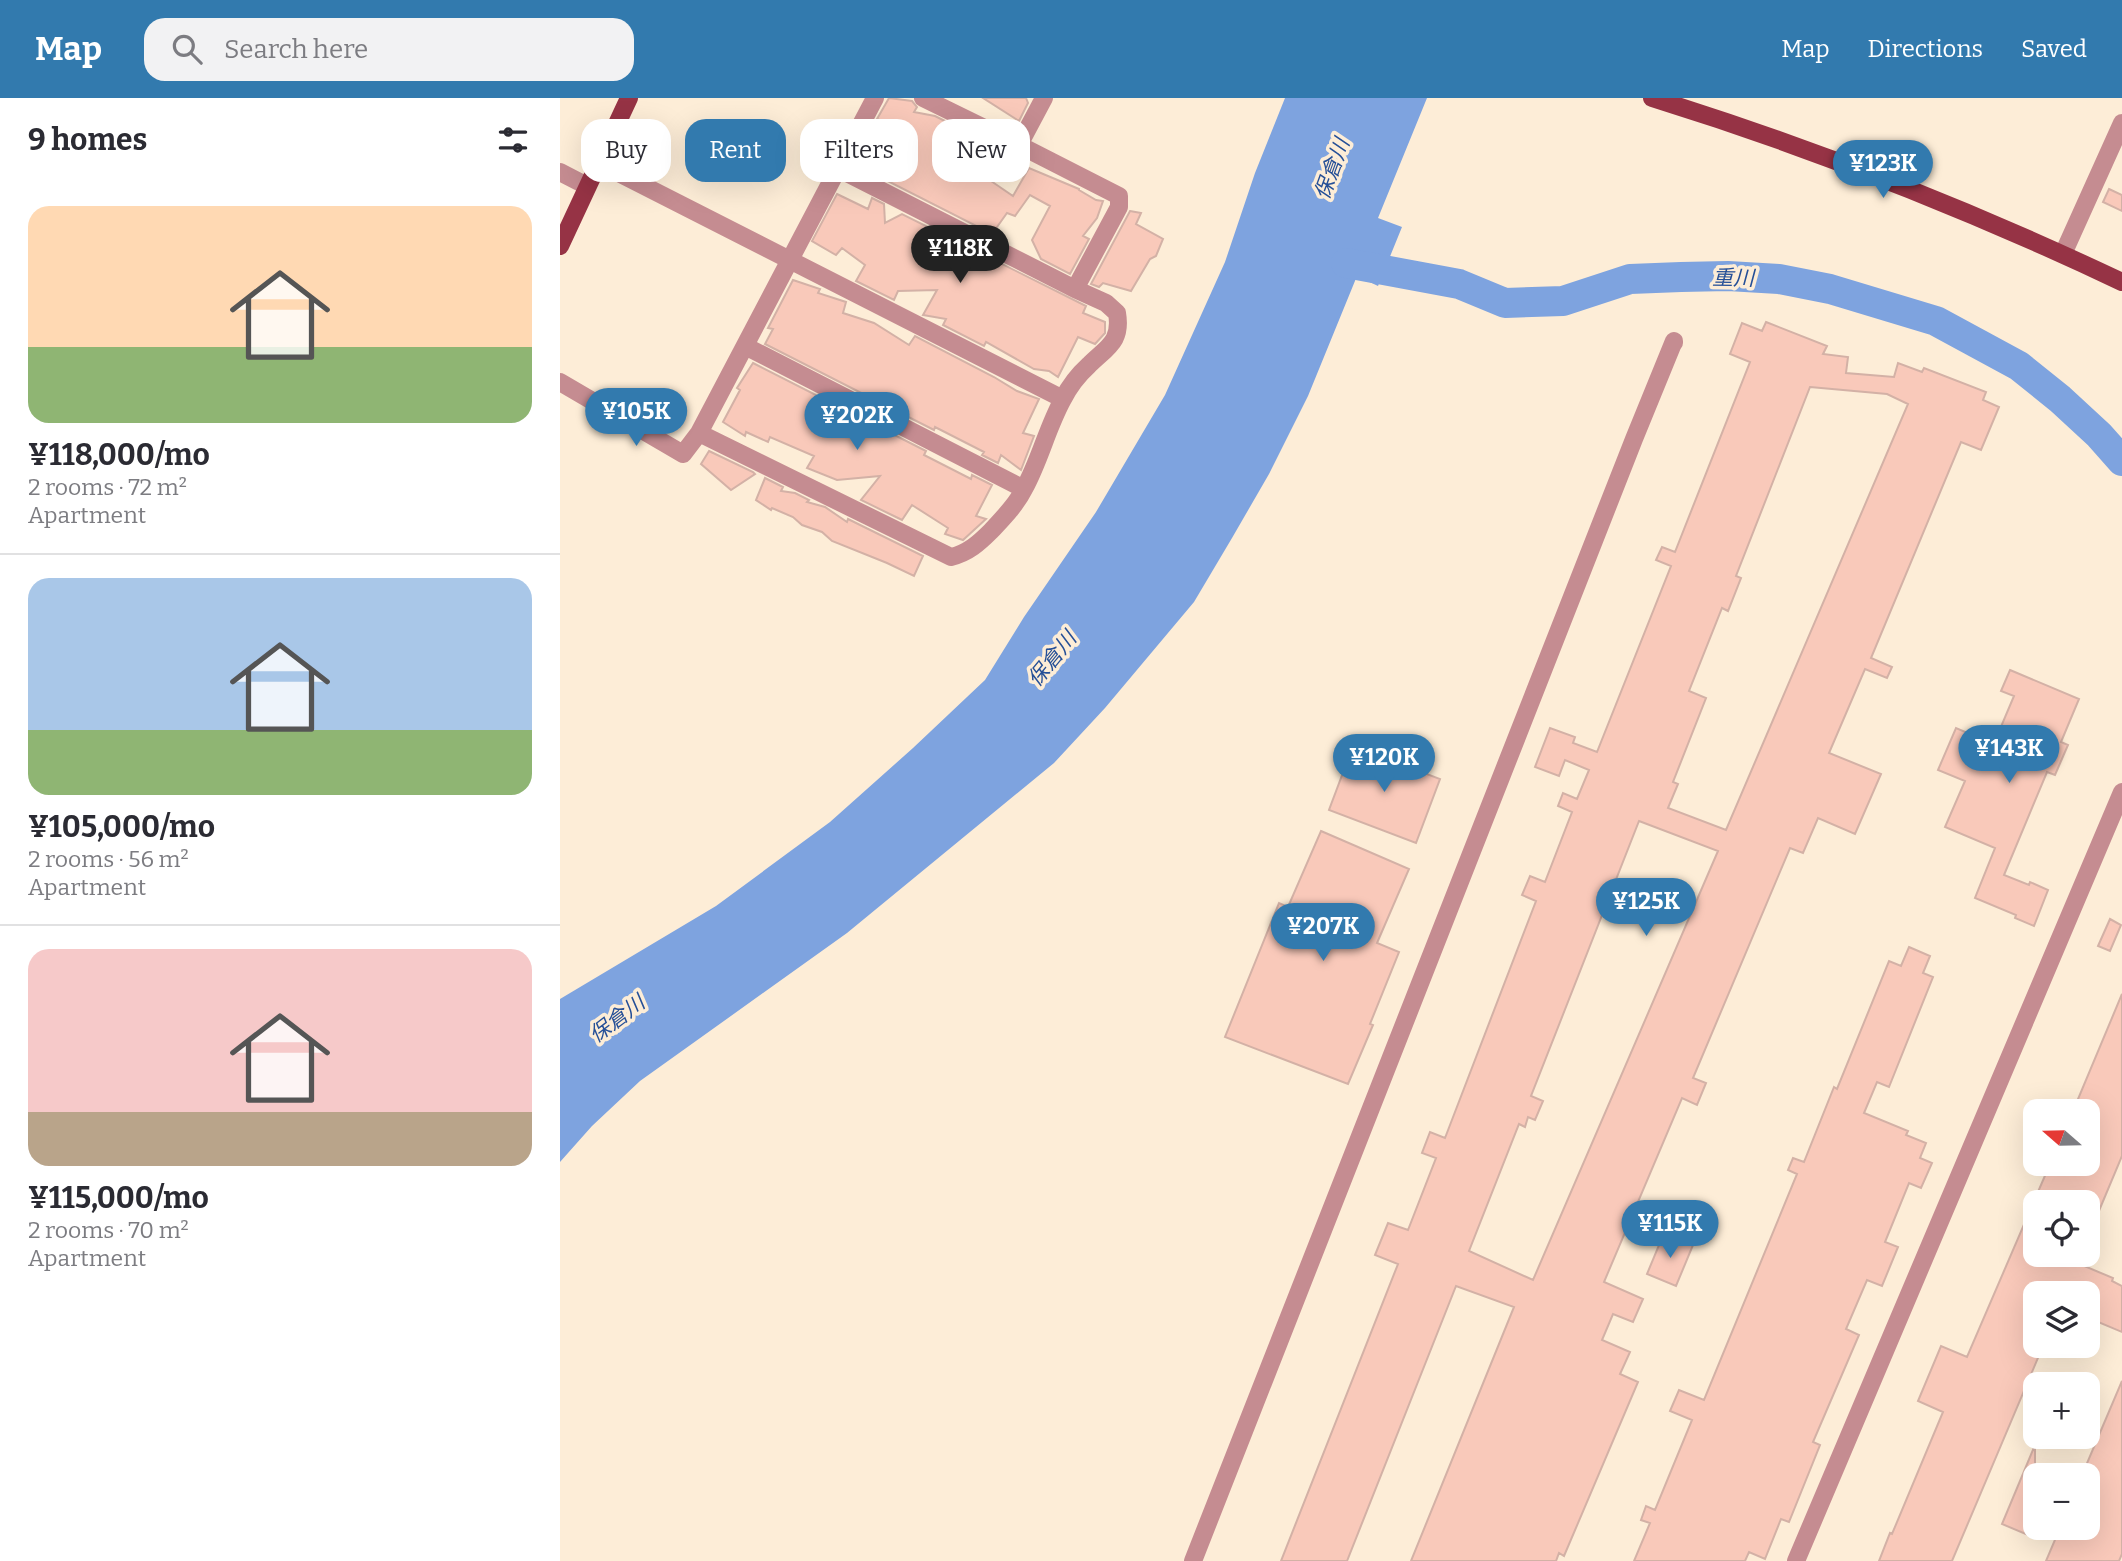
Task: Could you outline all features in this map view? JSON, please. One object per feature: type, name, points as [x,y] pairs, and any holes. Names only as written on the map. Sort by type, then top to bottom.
[{"type":"main road","points":[[619,119],[629,98]]},
{"type":"main road","points":[[1652,98],[1765,134],[1900,186],[2063,254],[2122,282]]},
{"type":"main road","points":[[560,246],[589,182]]},
{"type":"street","points":[[864,119],[875,98]]},
{"type":"street","points":[[923,98],[966,119]]},
{"type":"street","points":[[1030,124],[1044,98]]},
{"type":"street","points":[[2063,254],[2122,123]]},
{"type":"street","points":[[1030,151],[1119,196],[1119,207],[1075,289]]},
{"type":"street","points":[[560,172],[587,186]]},
{"type":"street","points":[[636,182],[1063,399]]},
{"type":"street","points":[[560,382],[683,454],[699,433],[832,182]]},
{"type":"street","points":[[699,433],[951,557],[964,554],[978,544],[1008,513],[1024,489],[1063,399],[1078,376],[1104,354],[1115,339],[1119,326],[1117,313],[1106,303],[865,182]]},
{"type":"street","points":[[1193,1561],[1674,343]]},
{"type":"street","points":[[745,346],[1024,489]]},
{"type":"street","points":[[1796,1561],[2122,792]]},
{"type":"water","name":"保倉川","points":[[1285,98],[1427,98],[1378,218],[1402,227],[1378,286],[1357,276],[1308,396],[1269,474],[1194,602],[1105,708],[1054,763],[847,933],[640,1081],[592,1126],[560,1162],[560,999],[716,906],[830,822],[985,680],[1024,617],[1096,512],[1165,395],[1225,262],[1255,173]]},
{"type":"building","points":[[889,98],[912,101],[917,107],[914,112],[941,119],[932,119],[932,182],[992,182],[1013,196],[1021,182],[1030,182],[1030,168],[1103,201],[1097,218],[1083,236],[1089,239],[1070,274],[1041,259],[1032,240],[1050,206],[1030,195],[1015,216],[1007,213],[992,234],[890,182],[918,182],[918,119],[877,119]]},
{"type":"building","points":[[983,98],[1026,98],[1028,103],[1020,119]]},
{"type":"building","points":[[2109,189],[2122,195],[2122,211],[2103,202]]},
{"type":"building","points":[[837,194],[868,209],[872,198],[884,204],[885,223],[902,214],[1086,306],[1083,313],[1105,322],[1105,333],[1095,344],[1078,337],[1058,377],[1049,371],[1034,369],[986,342],[984,346],[943,325],[946,319],[923,315],[937,290],[898,291],[894,300],[856,281],[865,265],[842,248],[836,255],[812,241]]},
{"type":"building","points":[[1130,211],[1141,213],[1136,224],[1163,239],[1156,256],[1150,259],[1131,291],[1103,283],[1099,287],[1091,284]]},
{"type":"building","points":[[793,280],[820,289],[818,293],[846,302],[843,313],[874,323],[909,345],[915,336],[1017,391],[1039,399],[1023,433],[1034,436],[1021,470],[1001,455],[998,463],[982,455],[984,452],[935,427],[934,430],[765,344],[773,329],[768,328]]},
{"type":"building","points":[[1766,322],[1827,346],[1823,354],[1848,357],[1846,373],[1894,377],[1898,363],[1922,372],[1924,368],[1986,392],[1983,400],[1999,407],[1981,450],[1961,442],[1871,658],[1892,667],[1887,678],[1865,669],[1829,753],[1881,774],[1855,834],[1818,818],[1803,853],[1790,848],[1693,1078],[1706,1083],[1697,1105],[1682,1098],[1604,1282],[1643,1299],[1633,1322],[1613,1314],[1602,1340],[1630,1352],[1620,1374],[1638,1382],[1564,1556],[1559,1553],[1556,1561],[1411,1561],[1514,1307],[1456,1286],[1347,1561],[1281,1561],[1398,1264],[1375,1255],[1388,1223],[1408,1230],[1436,1158],[1422,1153],[1430,1132],[1445,1138],[1536,901],[1522,895],[1530,876],[1545,882],[1572,812],[1558,806],[1563,793],[1577,799],[1589,770],[1565,760],[1559,776],[1535,767],[1550,728],[1575,737],[1573,743],[1597,752],[1671,566],[1656,560],[1662,547],[1675,552],[1750,362],[1730,354],[1742,323],[1762,331]],"holes":[[[1810,387],[1887,394],[1908,404],[1726,830],[1668,808],[1678,784],[1673,782],[1706,698],[1689,691],[1722,608],[1728,611],[1741,578],[1736,576]],[[1639,821],[1718,851],[1533,1280],[1469,1251],[1519,1124],[1525,1127],[1528,1117],[1535,1120],[1543,1101],[1531,1096]]]},
{"type":"building","points":[[753,363],[926,451],[924,455],[971,479],[972,475],[992,485],[976,516],[986,519],[963,540],[945,534],[948,528],[912,505],[902,520],[861,500],[880,476],[837,480],[807,468],[814,456],[770,437],[768,442],[746,432],[745,436],[723,422],[740,390],[737,388]]},
{"type":"building","points":[[709,451],[755,474],[731,490],[701,464]]},
{"type":"building","points":[[765,478],[783,487],[781,491],[795,493],[809,500],[807,502],[825,507],[847,522],[848,519],[923,556],[914,576],[832,541],[822,532],[802,525],[793,517],[772,508],[771,510],[756,500]]},
{"type":"building","points":[[2010,670],[2079,699],[2061,742],[2068,745],[2055,775],[2047,772],[2004,875],[2048,890],[2034,926],[2015,918],[2016,915],[1975,898],[1995,848],[1945,827],[1965,781],[1938,770],[1956,728],[1984,740],[1985,737],[1995,741],[2014,696],[2001,691]]},
{"type":"building","points":[[1353,746],[1440,779],[1416,843],[1329,810]]},
{"type":"building","points":[[1321,831],[1409,869],[1377,943],[1399,952],[1348,1084],[1225,1037],[1279,903],[1288,907]]},
{"type":"building","points":[[2110,919],[2121,925],[2110,951],[2098,946]]},
{"type":"building","points":[[1909,947],[1930,956],[1923,973],[1933,977],[1889,1087],[1877,1082],[1864,1113],[1908,1131],[1906,1135],[1926,1143],[1920,1158],[1932,1163],[1921,1188],[1909,1183],[1885,1242],[1898,1247],[1882,1286],[1867,1280],[1846,1329],[1859,1335],[1813,1442],[1820,1445],[1789,1522],[1781,1519],[1765,1559],[1749,1552],[1745,1561],[1634,1561],[1650,1523],[1641,1520],[1646,1506],[1655,1510],[1692,1420],[1670,1411],[1679,1390],[1704,1400],[1797,1174],[1788,1170],[1793,1158],[1804,1162],[1889,961],[1901,966]]},
{"type":"building","points":[[2122,994],[2122,1156],[2100,1208],[2100,1190],[2039,1190],[2045,1176],[2100,1176],[2100,1099],[2078,1099]]},
{"type":"building","points":[[2023,1227],[2023,1267],[2087,1267],[2113,1278],[2112,1281],[2122,1286],[2122,1332],[2100,1323],[2100,1281],[2023,1281],[2023,1358],[2038,1358],[2032,1372],[2023,1372],[2023,1393],[1952,1561],[1879,1561],[1943,1412],[1918,1401],[1941,1346],[1967,1357]]},
{"type":"building","points":[[1664,1233],[1693,1245],[1676,1286],[1647,1274]]},
{"type":"building","points":[[2122,1381],[2122,1554],[2119,1561],[2046,1561],[2055,1540],[2100,1540],[2100,1463],[2087,1463],[2093,1449],[2100,1449],[2100,1433]]},
{"type":"building","points":[[2033,1449],[2035,1449],[2035,1463],[2027,1463]]},
{"type":"building","points":[[2023,1474],[2023,1533],[2002,1524]]},
{"type":"waterway","name":"重川","points":[[1346,263],[1459,284],[1505,303],[1563,301],[1630,279],[1728,276],[1779,279],[1830,289],[1936,321],[2019,366],[2060,399],[2099,435],[2122,461]]}]
